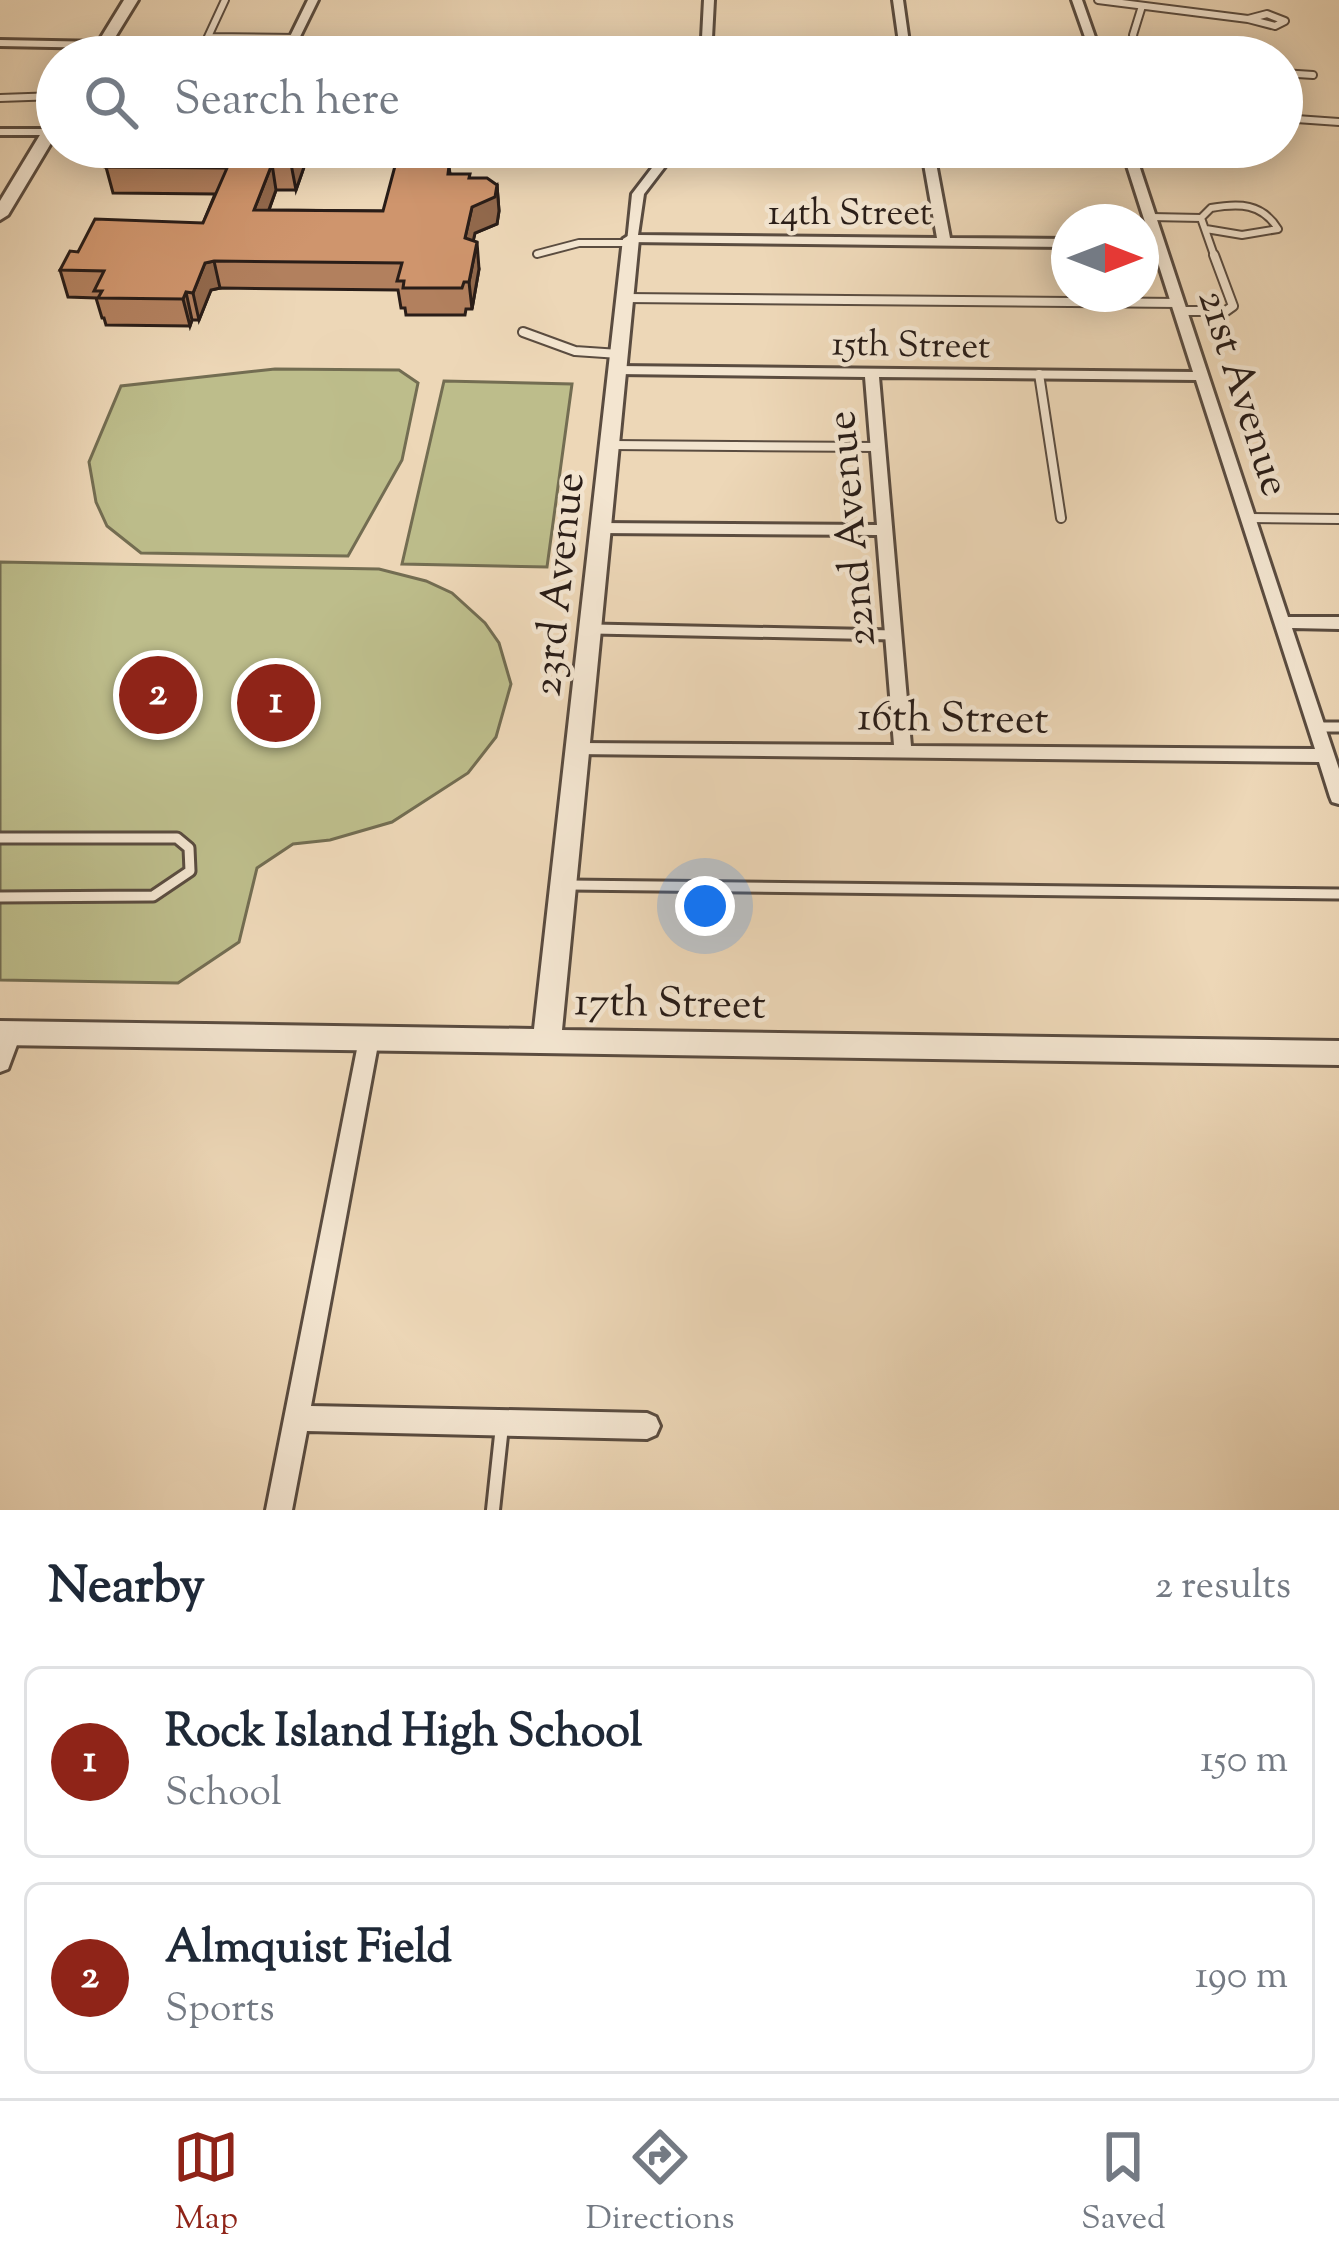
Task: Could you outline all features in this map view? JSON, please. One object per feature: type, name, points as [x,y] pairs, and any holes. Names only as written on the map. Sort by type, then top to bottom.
[{"type":"street","points":[[108,36],[131,0]]},
{"type":"street","points":[[298,36],[313,0]]},
{"type":"street","points":[[707,36],[709,0]]},
{"type":"street","points":[[898,0],[903,36]]},
{"type":"street","points":[[1077,0],[1089,36]]},
{"type":"street","points":[[0,43],[36,46]]},
{"type":"street","points":[[0,132],[36,133]]},
{"type":"street","points":[[0,215],[36,158]]},
{"type":"street","name":"23rd Avenue","points":[[547,1041],[631,241],[638,194],[658,168]]},
{"type":"street","points":[[931,168],[944,242]]},
{"type":"street","name":"21st Avenue","points":[[1134,168],[1147,204]]},
{"type":"street","name":"14th Street","points":[[631,241],[1051,243]]},
{"type":"street","name":"21st Avenue","points":[[1159,241],[1339,797]]},
{"type":"street","name":"15th Street","points":[[618,362],[872,372],[1203,376]]},
{"type":"street","name":"22nd Avenue","points":[[872,372],[903,752]]},
{"type":"street","points":[[600,529],[882,530]]},
{"type":"street","points":[[1284,622],[1339,622]]},
{"type":"street","name":"16th Street","points":[[579,749],[1326,756]]},
{"type":"street","points":[[0,1063],[6,1033]]},
{"type":"street","name":"17th Street","points":[[6,1033],[1339,1053]]},
{"type":"street","points":[[279,1510],[369,1039]]},
{"type":"street","points":[[297,1418],[647,1426]]},
{"type":"lane","points":[[208,36],[225,0]]},
{"type":"lane","points":[[1102,0],[1275,26],[1285,20],[1267,14],[1248,19]]},
{"type":"lane","points":[[1133,36],[1142,6]]},
{"type":"lane","points":[[1303,74],[1313,75]]},
{"type":"lane","points":[[0,98],[36,97]]},
{"type":"lane","points":[[1303,119],[1339,122]]},
{"type":"lane","points":[[1159,217],[1201,218],[1210,208],[1250,206],[1272,216],[1279,229],[1242,235],[1206,229]]},
{"type":"lane","points":[[625,298],[1226,311],[1233,306],[1201,218]]},
{"type":"lane","points":[[537,254],[579,243],[631,241]]},
{"type":"lane","points":[[523,332],[618,362]]},
{"type":"lane","points":[[1039,374],[1061,518]]},
{"type":"lane","points":[[609,445],[877,447]]},
{"type":"lane","points":[[1250,518],[1339,519]]},
{"type":"lane","points":[[590,629],[894,635]]},
{"type":"lane","points":[[1317,727],[1339,727]]},
{"type":"lane","points":[[0,838],[177,838],[186,842],[193,855],[190,872],[153,896],[0,897]]},
{"type":"lane","points":[[564,885],[1339,894]]},
{"type":"lane","points":[[493,1510],[502,1425]]},
{"type":"green space","points":[[275,369],[399,370],[418,383],[402,460],[348,556],[141,553],[107,526],[96,502],[89,462],[121,386]]},
{"type":"green space","points":[[444,381],[572,384],[547,567],[402,564]]},
{"type":"green space","points":[[0,562],[379,569],[426,581],[452,593],[499,643],[511,684],[496,737],[468,773],[392,822],[330,840],[293,844],[257,868],[239,942],[178,983],[0,980]]},
{"type":"building","points":[[227,168],[270,168],[254,210],[383,211],[394,168],[449,168],[448,174],[470,174],[469,178],[487,178],[497,185],[495,197],[472,207],[465,238],[477,242],[469,282],[462,288],[403,288],[404,281],[397,281],[402,263],[214,261],[205,263],[193,293],[186,292],[183,299],[98,298],[102,291],[94,291],[104,271],[60,270],[70,251],[78,252],[95,219],[203,223]]},
{"type":"place","name":"Almquist Field","points":[[158,695]]},
{"type":"place","name":"Rock Island High School","points":[[276,703]]}]
